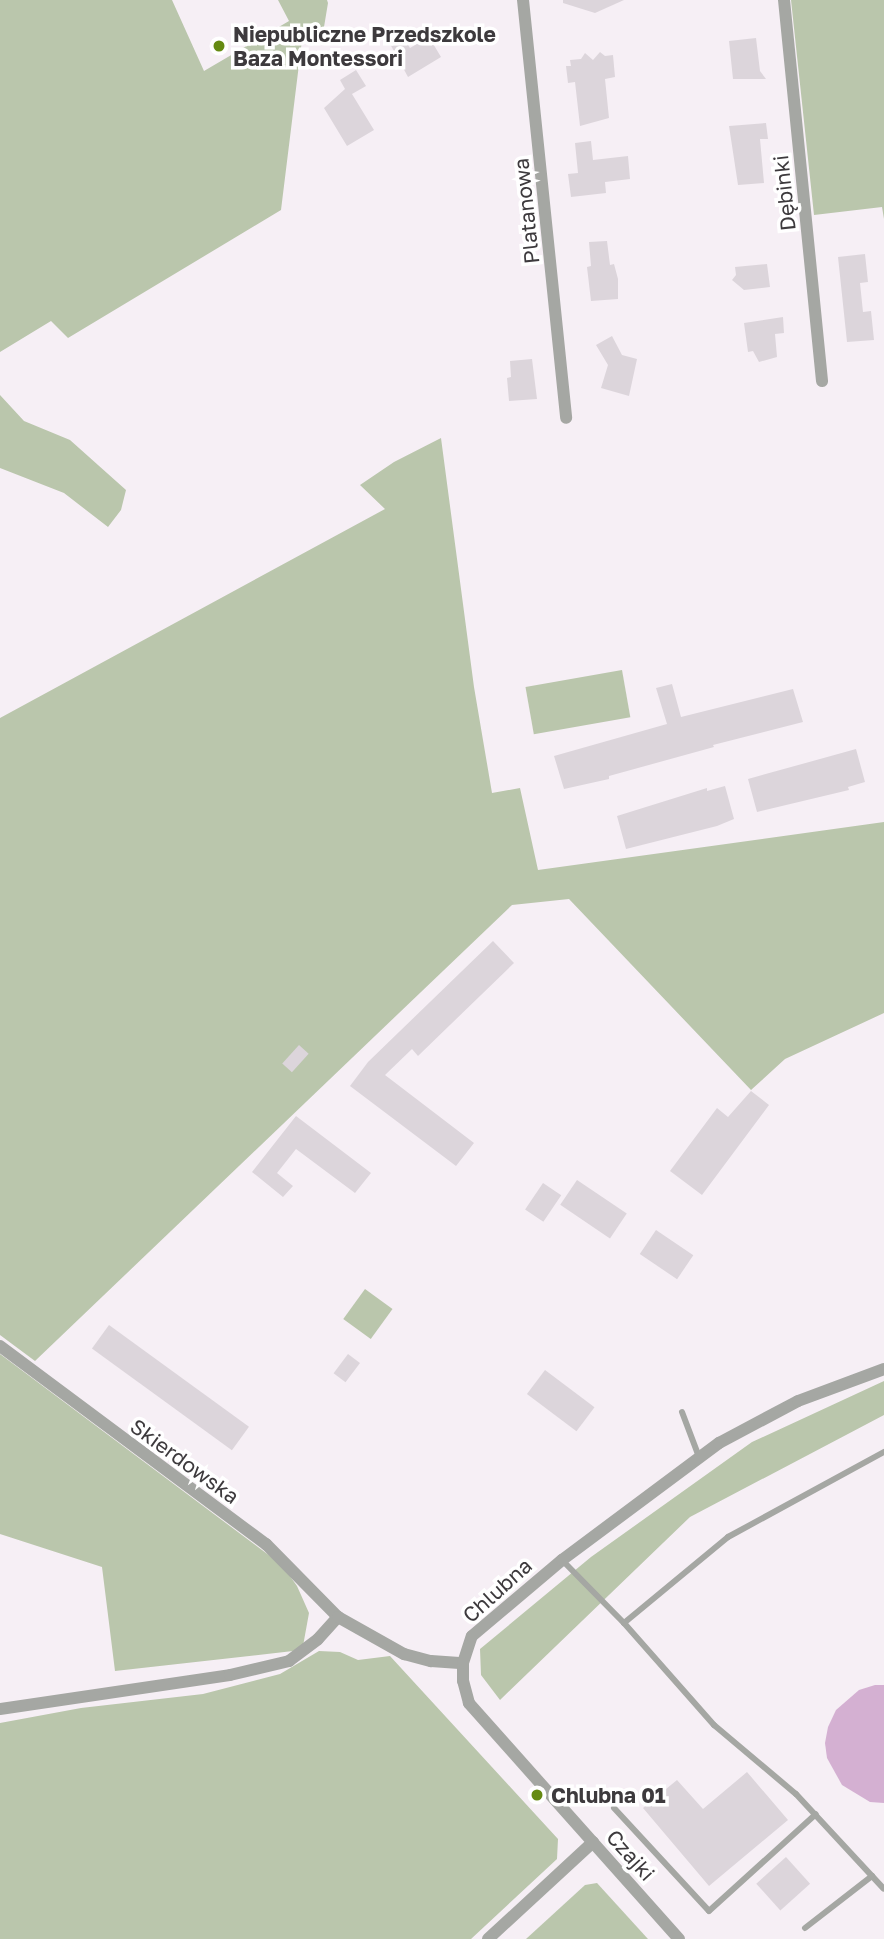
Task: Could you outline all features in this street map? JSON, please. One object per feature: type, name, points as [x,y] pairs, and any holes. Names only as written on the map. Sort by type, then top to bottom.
[{"type":"street","name":"Platanowa","points":[[523,0],[566,418]]},
{"type":"street","name":"Dębinki","points":[[784,0],[822,382]]},
{"type":"street","name":"Skierdowska","points":[[0,1346],[266,1544],[309,1584],[338,1617]]},
{"type":"street","name":"Chlubna","points":[[463,1663],[476,1631],[562,1560],[699,1457],[799,1401],[884,1369]]},
{"type":"street","points":[[0,1709],[230,1675],[289,1661],[318,1639],[338,1617],[404,1654],[431,1661],[463,1663]]},
{"type":"street","name":"Czajki","points":[[463,1663],[463,1681],[469,1703],[679,1939]]},
{"type":"street","points":[[488,1939],[593,1842]]},
{"type":"lane","points":[[681,1412],[699,1457]]},
{"type":"lane","points":[[624,1623],[728,1537],[884,1452]]},
{"type":"lane","points":[[562,1560],[624,1623],[714,1725],[817,1814],[884,1889]]},
{"type":"lane","points":[[614,1808],[709,1911],[817,1814]]},
{"type":"lane","points":[[805,1928],[872,1876]]},
{"type":"green space","points":[[0,0],[172,0],[204,71],[289,21],[278,0],[327,0],[328,3],[324,27],[302,40],[281,210],[68,338],[51,321],[0,352]]},
{"type":"green space","points":[[791,0],[884,0],[884,219],[882,207],[814,215]]},
{"type":"green space","points":[[0,395],[24,421],[70,440],[126,490],[121,510],[108,527],[64,493],[0,468]]},
{"type":"green space","points":[[441,438],[474,687],[492,793],[520,788],[538,870],[884,822],[884,1013],[785,1059],[751,1090],[569,899],[512,905],[35,1361],[0,1335],[0,718],[385,509],[360,485],[394,462]]},
{"type":"green space","points":[[622,670],[630,717],[534,734],[525,687]]},
{"type":"green space","points":[[365,1289],[393,1309],[371,1339],[343,1319]]},
{"type":"green space","points":[[0,1354],[282,1565],[297,1586],[309,1613],[303,1646],[293,1651],[115,1671],[102,1567],[0,1534]]},
{"type":"green space","points":[[884,1381],[884,1415],[690,1517],[500,1700],[481,1675],[480,1649],[591,1557],[752,1442]]},
{"type":"green space","points":[[319,1651],[340,1652],[358,1660],[390,1656],[558,1839],[557,1859],[471,1939],[0,1939],[0,1723],[81,1708],[203,1694],[280,1674]]},
{"type":"green space","points":[[597,1883],[648,1939],[526,1939],[585,1885]]},
{"type":"shaded area","points":[[884,1685],[884,1803],[870,1802],[842,1785],[827,1758],[825,1743],[828,1727],[836,1710],[859,1690]]},
{"type":"building","points":[[563,0],[624,0],[595,13],[563,3]]},
{"type":"building","points":[[402,35],[410,48],[429,37],[441,57],[408,77],[389,42]]},
{"type":"building","points":[[756,38],[760,71],[766,79],[733,79],[729,41]]},
{"type":"building","points":[[600,52],[605,56],[613,55],[615,77],[605,79],[609,118],[580,126],[575,82],[568,83],[566,66],[571,66],[570,60],[581,59],[585,53],[593,60]]},
{"type":"building","points":[[356,70],[366,86],[352,94],[374,130],[347,146],[324,108],[345,89],[340,80]]},
{"type":"building","points":[[766,123],[768,139],[760,139],[764,183],[738,185],[729,126]]},
{"type":"building","points":[[591,141],[593,160],[628,156],[630,179],[605,182],[606,193],[571,197],[568,174],[578,173],[575,143]]},
{"type":"building","points":[[607,241],[610,265],[614,264],[618,279],[618,299],[591,301],[587,267],[591,266],[589,242]]},
{"type":"building","points":[[865,254],[868,282],[860,283],[863,312],[871,311],[874,340],[847,342],[838,257]]},
{"type":"building","points":[[767,264],[770,287],[744,290],[732,280],[736,275],[735,267]]},
{"type":"building","points":[[783,317],[784,333],[775,334],[777,357],[759,362],[753,351],[748,352],[744,323]]},
{"type":"building","points":[[612,336],[622,355],[637,359],[629,396],[601,388],[608,365],[596,345]]},
{"type":"building","points":[[532,359],[537,399],[509,401],[507,378],[511,377],[510,361]]},
{"type":"building","points":[[672,684],[681,717],[793,689],[803,722],[713,745],[714,747],[609,776],[609,779],[564,789],[554,756],[667,724],[656,688]]},
{"type":"building","points":[[856,749],[865,782],[848,787],[849,790],[757,812],[748,779]]},
{"type":"building","points":[[725,786],[734,819],[717,826],[626,849],[617,816],[707,788],[707,791]]},
{"type":"building","points":[[493,941],[514,963],[418,1056],[412,1049],[385,1075],[474,1143],[456,1166],[350,1086],[368,1062]]},
{"type":"building","points":[[299,1045],[309,1054],[292,1072],[282,1064]]},
{"type":"building","points":[[751,1091],[769,1105],[702,1195],[670,1171],[717,1108],[728,1117]]},
{"type":"building","points":[[296,1116],[371,1173],[355,1193],[296,1149],[277,1173],[293,1186],[283,1197],[252,1172]]},
{"type":"building","points":[[577,1180],[627,1214],[610,1238],[560,1205]]},
{"type":"building","points":[[543,1183],[561,1195],[543,1222],[525,1210]]},
{"type":"building","points":[[656,1230],[693,1255],[677,1279],[640,1254]]},
{"type":"building","points":[[109,1325],[249,1427],[232,1450],[92,1348]]},
{"type":"building","points":[[348,1354],[360,1363],[346,1382],[334,1373]]},
{"type":"building","points":[[545,1370],[595,1407],[576,1431],[527,1394]]},
{"type":"building","points":[[747,1772],[788,1820],[709,1886],[643,1808],[677,1780],[703,1809]]},
{"type":"building","points":[[786,1857],[810,1884],[780,1911],[756,1884]]},
{"type":"place","name":"Niepubliczne Przedszkole Baza Montessori","points":[[219,46]]},
{"type":"place","name":"Chlubna 01","points":[[537,1795]]}]
